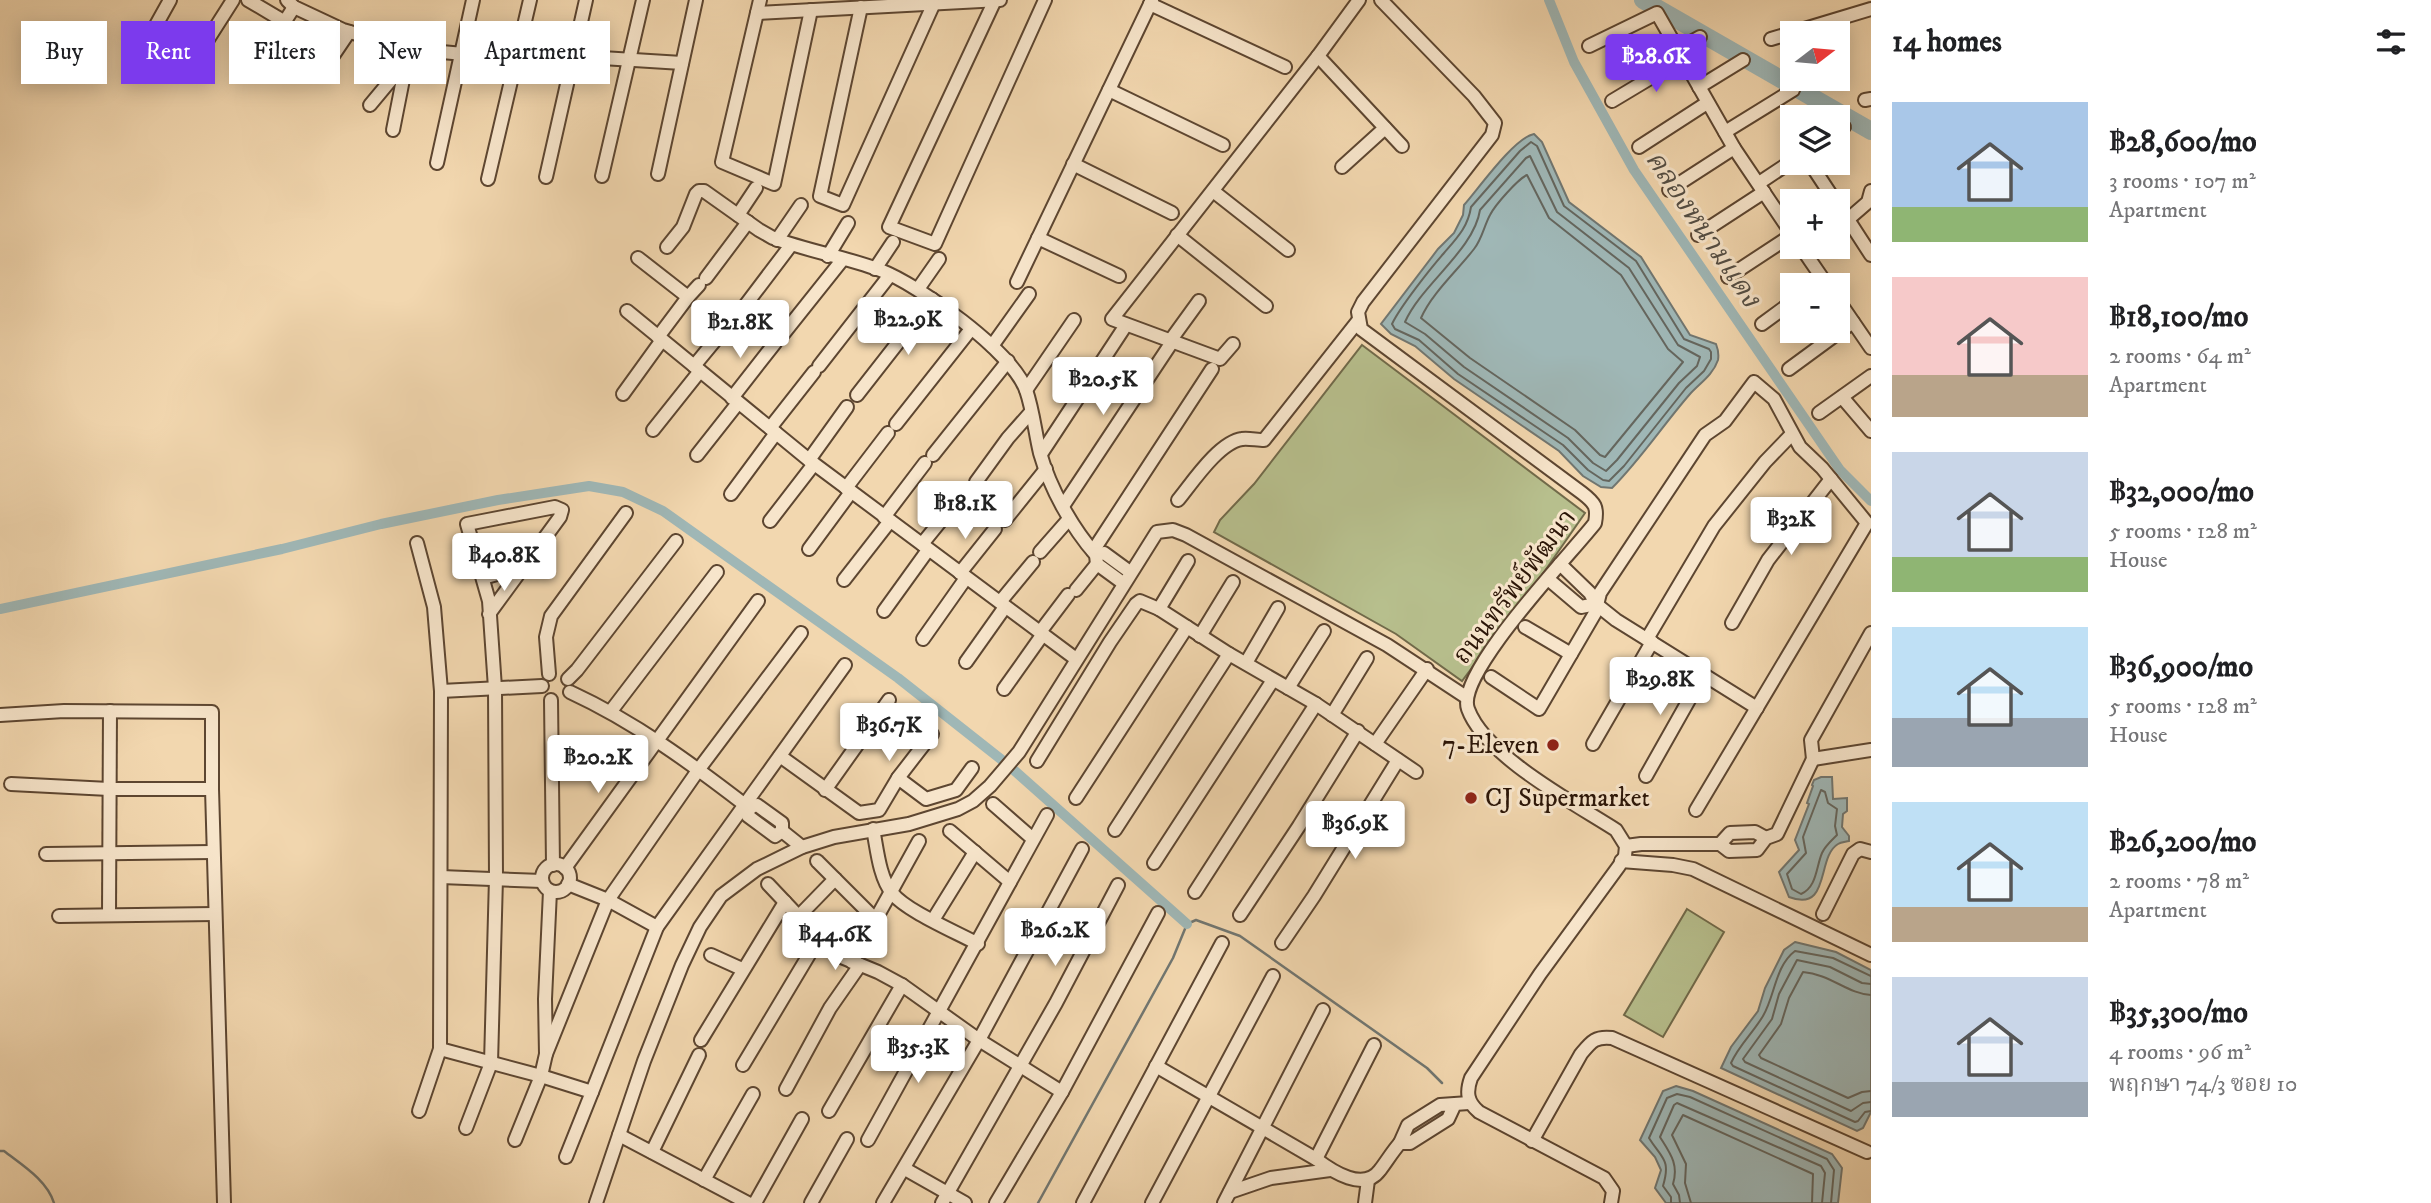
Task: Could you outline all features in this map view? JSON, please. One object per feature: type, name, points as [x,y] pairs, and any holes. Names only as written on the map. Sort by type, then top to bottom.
[{"type":"street","points":[[158,21],[170,0]]},
{"type":"street","points":[[215,28],[233,0]]},
{"type":"street","points":[[248,0],[283,21]]},
{"type":"street","points":[[468,21],[473,0]]},
{"type":"street","points":[[525,21],[530,0]]},
{"type":"street","points":[[581,21],[586,0]]},
{"type":"street","points":[[602,176],[643,0]]},
{"type":"street","points":[[658,174],[696,0]]},
{"type":"street","points":[[811,10],[774,184],[722,162],[758,6],[811,10],[827,5],[861,7],[896,3],[998,0],[889,227],[934,244],[1045,0]]},
{"type":"street","points":[[1233,344],[1220,359],[1170,343],[1112,319],[1359,0]]},
{"type":"street","points":[[1178,500],[1217,453],[1228,444],[1240,439],[1264,440],[1358,321],[1358,312],[1363,302],[1492,135],[1495,123],[1474,96],[1381,0]]},
{"type":"street","points":[[1017,282],[1151,2],[1285,67]]},
{"type":"street","points":[[285,21],[291,3],[354,34]]},
{"type":"street","points":[[861,7],[820,196],[843,205],[934,3]]},
{"type":"street","points":[[1771,39],[1871,9]]},
{"type":"street","points":[[1589,46],[1657,13],[1734,148],[1780,216]]},
{"type":"street","points":[[340,45],[349,32]]},
{"type":"street","points":[[1612,101],[1700,37]]},
{"type":"street","points":[[1318,56],[1402,146]]},
{"type":"street","points":[[438,163],[460,59]]},
{"type":"street","points":[[610,59],[682,63]]},
{"type":"street","points":[[1699,87],[1743,60]]},
{"type":"street","points":[[370,105],[386,84]]},
{"type":"street","points":[[393,130],[402,84]]},
{"type":"street","points":[[488,179],[510,84]]},
{"type":"street","points":[[546,177],[566,84]]},
{"type":"street","points":[[1108,90],[1223,145]]},
{"type":"street","points":[[1725,132],[1791,91]]},
{"type":"street","points":[[1639,146],[1707,103]]},
{"type":"street","points":[[1342,167],[1385,128]]},
{"type":"street","points":[[1669,190],[1734,148]]},
{"type":"street","points":[[1073,164],[1172,212]]},
{"type":"street","points":[[1698,235],[1780,171]]},
{"type":"street","points":[[623,394],[743,218],[756,188]]},
{"type":"street","points":[[667,247],[683,226],[699,191],[704,191],[777,240],[875,269],[918,289],[932,299],[1008,361],[1026,390],[1041,454],[1069,519],[1095,556],[1127,577]]},
{"type":"street","points":[[1213,191],[1288,250]]},
{"type":"street","points":[[1850,218],[1870,199]]},
{"type":"street","points":[[777,240],[801,205]]},
{"type":"street","points":[[828,256],[848,223]]},
{"type":"street","points":[[1850,232],[1871,255]]},
{"type":"street","points":[[1177,234],[1266,306]]},
{"type":"street","points":[[1038,238],[1119,276]]},
{"type":"street","points":[[875,269],[893,242]]},
{"type":"street","points":[[1728,277],[1780,243]]},
{"type":"street","points":[[653,430],[792,245]]},
{"type":"street","points":[[638,258],[688,297]]},
{"type":"street","points":[[918,289],[939,259]]},
{"type":"street","points":[[697,454],[778,341],[843,260]]},
{"type":"street","points":[[731,494],[817,369],[890,275]]},
{"type":"street","points":[[992,346],[1029,294]]},
{"type":"street","points":[[858,395],[932,299]]},
{"type":"street","points":[[1063,506],[1199,301]]},
{"type":"street","points":[[626,311],[848,490],[1076,659]]},
{"type":"street","points":[[1762,324],[1780,311]]},
{"type":"street","points":[[1850,318],[1871,348]]},
{"type":"street","points":[[1026,390],[1074,320]]},
{"type":"street","name":"ถนนทรัพย์พัฒนา","points":[[1358,321],[1369,337],[1595,503],[1595,523],[1511,622],[1477,672],[1466,697],[1467,708],[1473,719],[1504,755],[1616,830],[1626,846]]},
{"type":"street","points":[[1788,369],[1853,322]]},
{"type":"street","points":[[1041,454],[1124,328]]},
{"type":"street","points":[[809,549],[892,428],[971,329]]},
{"type":"street","points":[[844,580],[929,459],[1008,361]]},
{"type":"street","points":[[1004,689],[1072,592],[1212,369]]},
{"type":"street","points":[[1819,413],[1871,376]]},
{"type":"street","points":[[1491,677],[1539,709],[1595,613],[1600,593],[1705,435],[1725,421],[1754,383],[1773,399],[1800,447],[1867,523],[1696,810]]},
{"type":"street","points":[[1842,397],[1871,431]]},
{"type":"street","points":[[770,522],[847,407]]},
{"type":"street","points":[[976,482],[1031,412]]},
{"type":"street","points":[[1593,744],[1714,526],[1765,462],[1792,434]]},
{"type":"street","points":[[923,639],[1000,524],[1046,469]]},
{"type":"street","points":[[1732,624],[1768,560],[1831,479]]},
{"type":"street","points":[[884,611],[961,496]]},
{"type":"street","points":[[466,1128],[491,1063],[496,878],[495,688],[489,614],[489,601],[467,524],[555,507],[562,510],[560,517],[489,614]]},
{"type":"street","points":[[550,674],[546,637],[551,616],[626,513]]},
{"type":"street","points":[[966,662],[1002,604],[1069,519]]},
{"type":"street","points":[[596,1203],[644,1061],[682,965],[721,896],[738,881],[779,856],[802,847],[834,837],[909,824],[958,809],[973,801],[999,777],[1019,752],[1157,532],[1173,530],[1277,584],[1427,669],[1466,697]]},
{"type":"street","points":[[676,541],[577,670],[569,685],[563,699],[551,700],[544,694],[542,686],[545,677],[561,673],[569,685],[658,741],[748,806]]},
{"type":"street","points":[[417,543],[434,607],[441,691],[440,1049],[419,1111]]},
{"type":"street","points":[[1159,609],[1188,561]]},
{"type":"street","points":[[1560,564],[1590,593],[1596,604],[1757,708]]},
{"type":"street","points":[[483,578],[525,566]]},
{"type":"street","points":[[611,711],[717,572]]},
{"type":"street","points":[[1548,579],[1581,607],[1596,604]]},
{"type":"street","points":[[1200,636],[1233,582]]},
{"type":"street","points":[[546,1054],[546,886],[543,872],[559,866],[658,741],[758,601]]},
{"type":"street","points":[[1037,761],[1110,642],[1140,601],[1159,609],[1316,704],[1416,772]]},
{"type":"street","points":[[1245,663],[1278,608]]},
{"type":"street","points":[[1076,798],[1187,627]]},
{"type":"street","points":[[1525,627],[1571,654]]},
{"type":"street","points":[[1288,688],[1324,631]]},
{"type":"street","points":[[514,1140],[608,900],[698,769],[801,633]]},
{"type":"street","points":[[1611,1203],[1613,1191],[1604,1178],[1479,1112],[1469,1102],[1467,1089],[1477,1067],[1621,862],[1626,846],[1720,844],[1730,851],[1757,850],[1766,838],[1777,834],[1813,759],[1811,740],[1871,633]]},
{"type":"street","points":[[1115,830],[1230,654]]},
{"type":"street","points":[[1332,715],[1367,658]]},
{"type":"street","points":[[566,1157],[657,927],[670,906],[748,806],[779,755],[845,665]]},
{"type":"street","points":[[1375,744],[1427,669]]},
{"type":"street","points":[[1646,776],[1703,675]]},
{"type":"street","points":[[1154,863],[1273,680]]},
{"type":"street","points":[[441,691],[542,686]]},
{"type":"street","points":[[441,877],[496,878],[562,891],[568,884],[569,876],[559,866],[551,700]]},
{"type":"street","points":[[825,790],[889,700]]},
{"type":"street","points":[[1195,892],[1316,704]]},
{"type":"street","points":[[0,715],[64,710],[212,712],[224,1203]]},
{"type":"street","points":[[109,915],[110,711]]},
{"type":"street","points":[[1240,915],[1358,732]]},
{"type":"street","points":[[779,755],[859,813],[879,810],[898,778],[932,734]]},
{"type":"street","points":[[1813,759],[1871,750]]},
{"type":"street","points":[[1282,943],[1398,760]]},
{"type":"street","points":[[898,778],[926,799],[956,790],[972,768]]},
{"type":"street","points":[[11,784],[109,789],[212,789]]},
{"type":"street","points":[[993,804],[1033,839]]},
{"type":"street","points":[[748,806],[748,816],[775,836],[782,831],[802,847]]},
{"type":"street","points":[[868,1140],[1047,815]]},
{"type":"street","points":[[873,829],[884,877],[891,892],[903,904],[978,944]]},
{"type":"street","points":[[950,831],[1010,882]]},
{"type":"street","points":[[1720,844],[1730,833],[1755,832],[1766,838]]},
{"type":"street","points":[[786,1089],[856,963],[919,841]]},
{"type":"street","points":[[883,1203],[979,1040],[1082,849]]},
{"type":"street","points":[[1823,914],[1853,854],[1860,849],[1871,852]]},
{"type":"street","points":[[46,854],[214,852]]},
{"type":"street","points":[[933,920],[975,852]]},
{"type":"street","points":[[817,861],[876,920]]},
{"type":"street","points":[[1621,862],[1693,869],[1871,955]]},
{"type":"street","points":[[799,916],[835,879]]},
{"type":"street","points":[[568,884],[608,900],[657,927]]},
{"type":"street","points":[[768,884],[839,956],[878,971],[902,985],[979,1040],[1062,1091]]},
{"type":"street","points":[[945,1198],[1118,885]]},
{"type":"street","points":[[701,1040],[785,902]]},
{"type":"street","points":[[996,1203],[1062,1091],[1158,913]]},
{"type":"street","points":[[59,916],[215,914]]},
{"type":"street","points":[[743,1065],[819,938]]},
{"type":"street","points":[[1083,1203],[1222,943]]},
{"type":"street","points":[[712,955],[743,969]]},
{"type":"street","points":[[1152,1203],[1273,976]]},
{"type":"street","points":[[829,1111],[902,985]]},
{"type":"street","points":[[545,999],[567,1007]]},
{"type":"street","points":[[1227,1198],[1324,1010]]},
{"type":"street","points":[[1532,1141],[1581,1054],[1600,1036],[1612,1038],[1867,1152]]},
{"type":"street","points":[[1316,1159],[1374,1045]]},
{"type":"street","points":[[440,1049],[592,1092]]},
{"type":"street","points":[[652,1152],[699,1055]]},
{"type":"street","points":[[1156,1066],[1331,1170],[1358,1181],[1368,1180],[1379,1172],[1390,1153],[1400,1143],[1410,1143],[1448,1119],[1455,1104],[1469,1102]]},
{"type":"street","points":[[704,1180],[753,1094]]},
{"type":"street","points":[[755,1203],[802,1119]]},
{"type":"street","points":[[620,1135],[748,1203]]},
{"type":"street","points":[[811,1203],[847,1139]]},
{"type":"street","points":[[905,1169],[945,1198],[965,1203]]},
{"type":"street","points":[[1227,1198],[1271,1178],[1331,1170]]},
{"type":"street","points":[[1365,1203],[1368,1180]]},
{"type":"green space","points":[[1362,345],[1585,513],[1462,681],[1396,634],[1214,532],[1220,520],[1254,484]]},
{"type":"green space","points":[[1687,909],[1724,932],[1663,1037],[1624,1015]]},
{"type":"water","points":[[1534,134],[1542,142],[1569,202],[1641,257],[1690,335],[1716,344],[1718,350],[1718,360],[1713,370],[1612,488],[1601,487],[1583,476],[1559,451],[1454,379],[1415,346],[1391,334],[1381,324],[1438,249],[1454,233],[1463,215],[1464,205],[1487,176],[1517,144]]},
{"type":"water","points":[[1832,777],[1833,799],[1847,798],[1847,811],[1843,814],[1842,827],[1849,836],[1849,841],[1839,843],[1831,851],[1817,891],[1802,900],[1789,897],[1779,872],[1799,850],[1795,840],[1809,804],[1807,803],[1814,780]]},
{"type":"water","points":[[1795,942],[1836,952],[1871,970],[1871,1112],[1863,1128],[1857,1131],[1721,1068],[1731,1047],[1758,1011],[1765,988],[1784,950]]},
{"type":"water","points":[[1676,1086],[1693,1091],[1832,1154],[1842,1168],[1838,1203],[1666,1203],[1655,1188],[1661,1170],[1655,1157],[1640,1140],[1663,1091]]},
{"type":"waterway","name":"คลองหนามแดง","points":[[1549,0],[1574,62],[1634,170],[1840,470],[1871,501]]},
{"type":"waterway","points":[[1643,0],[1871,131]]},
{"type":"waterway","points":[[0,609],[498,500],[589,486],[623,492],[663,511],[898,678],[1007,764],[1187,924]]},
{"type":"waterway","points":[[1038,1203],[1173,958],[1187,924],[1196,920],[1240,936],[1427,1068],[1442,1083]]},
{"type":"waterway","points":[[0,1151],[4,1151],[33,1174],[46,1187],[54,1203]]},
{"type":"place","name":"7-Eleven","points":[[1553,745]]},
{"type":"place","name":"CJ Supermarket","points":[[1471,798]]}]
